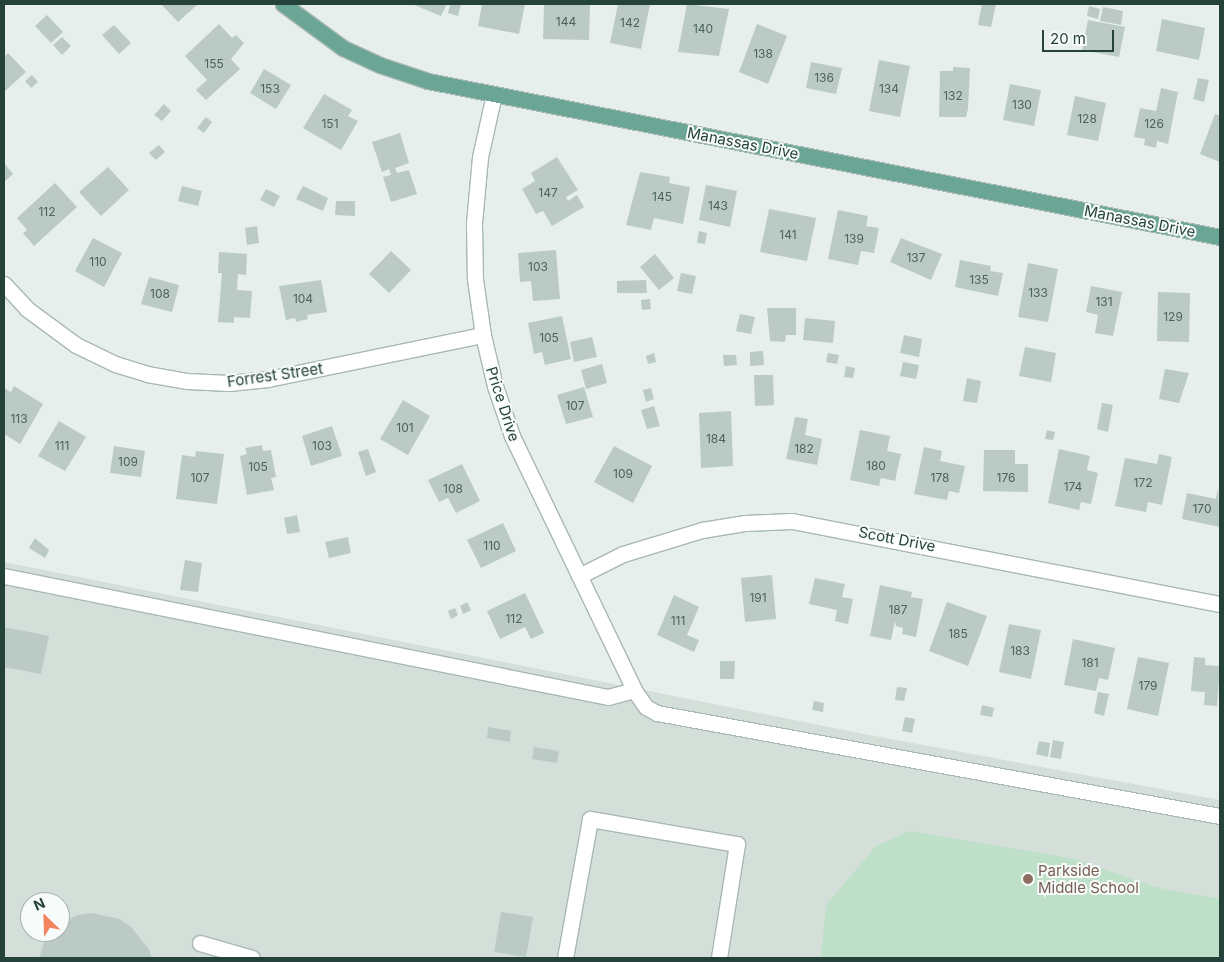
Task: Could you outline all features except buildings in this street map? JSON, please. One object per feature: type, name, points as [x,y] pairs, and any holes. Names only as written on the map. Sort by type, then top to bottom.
[{"type":"main road","name":"Manassas Drive","points":[[283,4],[343,48],[380,65],[428,81],[1220,237]]},
{"type":"street","name":"Price Drive","points":[[494,94],[480,157],[474,222],[475,279],[483,335],[495,386],[512,436],[634,690],[646,707],[657,713],[1220,816]]},
{"type":"street","name":"Forrest Street","points":[[4,284],[27,309],[76,345],[123,367],[187,381],[229,383],[268,379],[483,335]]},
{"type":"street","name":"Scott Drive","points":[[579,576],[623,554],[702,530],[745,523],[792,521],[1220,604]]},
{"type":"street","points":[[4,576],[608,698],[634,690]]},
{"type":"street","points":[[565,958],[590,819],[737,844],[719,958]]},
{"type":"street","points":[[200,942],[252,958]]},
{"type":"shaded area","points":[[4,562],[864,734],[1220,800],[1220,958],[4,958]]},
{"type":"green space","points":[[909,831],[1075,859],[1155,887],[1220,899],[1220,958],[821,958],[826,905],[876,846]]},
{"type":"place","name":"Parkside Middle School","points":[[1028,879]]}]
